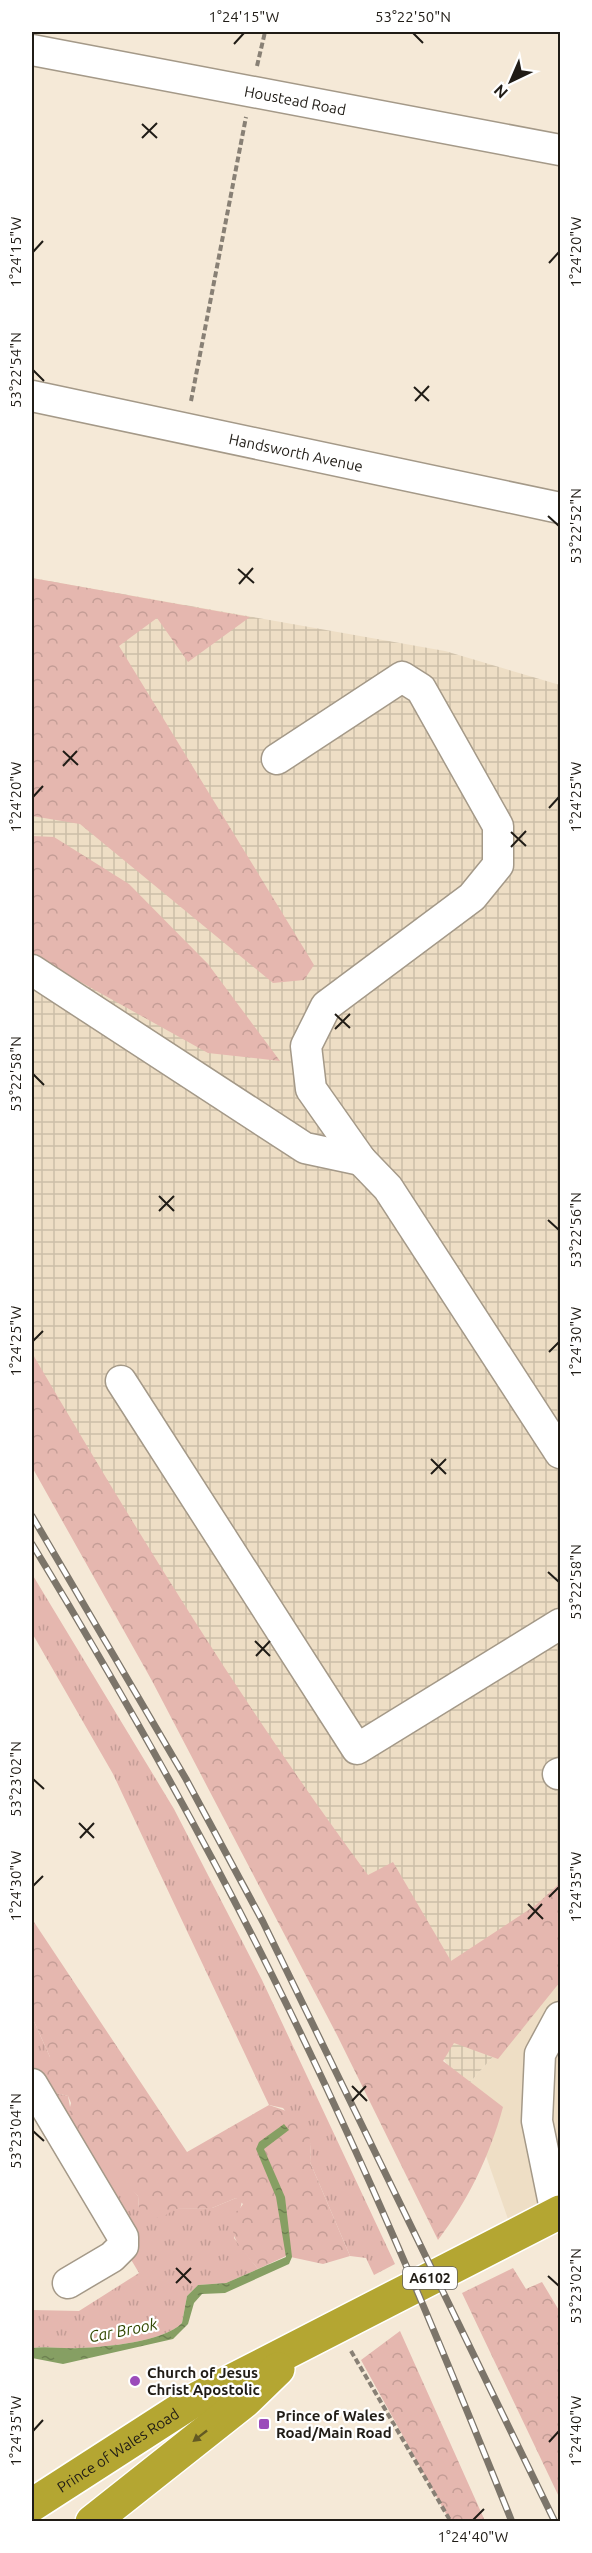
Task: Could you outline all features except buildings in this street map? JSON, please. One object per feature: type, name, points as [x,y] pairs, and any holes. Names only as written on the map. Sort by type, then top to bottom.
[{"type":"highway","name":"Prince of Wales Road","points":[[32,2505],[198,2398],[300,2347],[336,2325],[558,2213]]},
{"type":"highway","name":"Prince of Wales Road","points":[[92,2522],[246,2400],[300,2347]]},
{"type":"street","name":"Houstead Road","points":[[32,50],[561,150]]},
{"type":"street","name":"Handsworth Avenue","points":[[32,396],[561,508]]},
{"type":"street","points":[[277,759],[402,677],[421,689],[498,826],[498,865],[472,897],[326,1006],[306,1046],[310,1089],[362,1160],[388,1188],[561,1453]]},
{"type":"street","points":[[32,970],[304,1148],[362,1160]]},
{"type":"street","points":[[121,1381],[357,1749],[561,1624]]},
{"type":"street","points":[[558,2213],[537,2121],[550,2074],[540,2054],[561,2017]]},
{"type":"street","points":[[32,2084],[123,2238],[123,2246],[118,2252],[68,2283]]},
{"type":"path","points":[[185,429],[265,32]]},
{"type":"path","points":[[336,2325],[450,2522]]},
{"type":"shaded area","points":[[32,578],[445,651],[560,685],[560,1982],[463,2090],[32,1394]]},
{"type":"shaded area","points":[[560,1982],[560,2216],[515,2239],[463,2090]]},
{"type":"green space","points":[[32,578],[250,617],[188,662],[157,618],[119,646],[314,965],[304,980],[273,983],[80,824],[32,816]]},
{"type":"green space","points":[[32,836],[54,837],[129,884],[208,964],[280,1061],[208,1053],[32,955]]},
{"type":"green space","points":[[32,1353],[193,1619],[278,1749],[368,1875],[393,1862],[451,1961],[536,1905],[560,1883],[560,1982],[498,2059],[454,2043],[443,2061],[503,2107],[492,2143],[477,2177],[459,2210],[438,2240],[337,2035],[151,1679],[32,1467]]},
{"type":"green space","points":[[32,1574],[174,1809],[262,1980],[395,2264],[374,2275],[366,2258],[350,2256],[310,2162],[311,2144],[283,2108],[269,2105],[113,1774],[32,1633]]},
{"type":"green space","points":[[32,1919],[187,2152],[269,2105],[298,2115],[307,2127],[311,2144],[310,2162],[350,2256],[323,2264],[286,2256],[258,2269],[235,2238],[233,2223],[243,2204],[236,2198],[212,2208],[174,2209],[156,2218],[148,2216],[139,2209],[138,2196],[92,2154],[82,2141],[74,2128],[68,2096],[52,2092],[43,2077],[50,2064],[50,2057],[32,2017]]},
{"type":"green space","points":[[32,2017],[50,2057],[52,2092],[68,2096],[75,2134],[138,2196],[139,2209],[212,2208],[236,2198],[242,2201],[234,2238],[258,2269],[226,2283],[198,2285],[187,2296],[182,2323],[162,2335],[104,2346],[32,2348],[32,2310],[79,2311],[139,2273],[32,2093]]},
{"type":"green space","points":[[513,2268],[526,2289],[542,2282],[560,2312],[560,2499],[462,2293]]},
{"type":"green space","points":[[400,2331],[485,2521],[450,2521],[361,2360]]},
{"type":"water","points":[[284,2124],[289,2130],[264,2149],[285,2197],[292,2257],[289,2264],[225,2293],[202,2294],[194,2303],[188,2324],[173,2339],[63,2364],[32,2358],[32,2348],[104,2346],[162,2335],[182,2323],[187,2296],[198,2285],[226,2283],[286,2257],[276,2197],[256,2149],[259,2142]]},
{"type":"railway","points":[[32,1516],[186,1779],[263,1922],[555,2522]]},
{"type":"railway","points":[[32,1544],[95,1650],[216,1865],[305,2042],[398,2246],[512,2522]]},
{"type":"place","name":"Church of Jesus Christ Apostolic","points":[[135,2381]]},
{"type":"place","name":"Prince of Wales Road/Main Road","points":[[264,2424]]},
{"type":"water label","name":"Car Brook","points":[[123,2330]]}]
